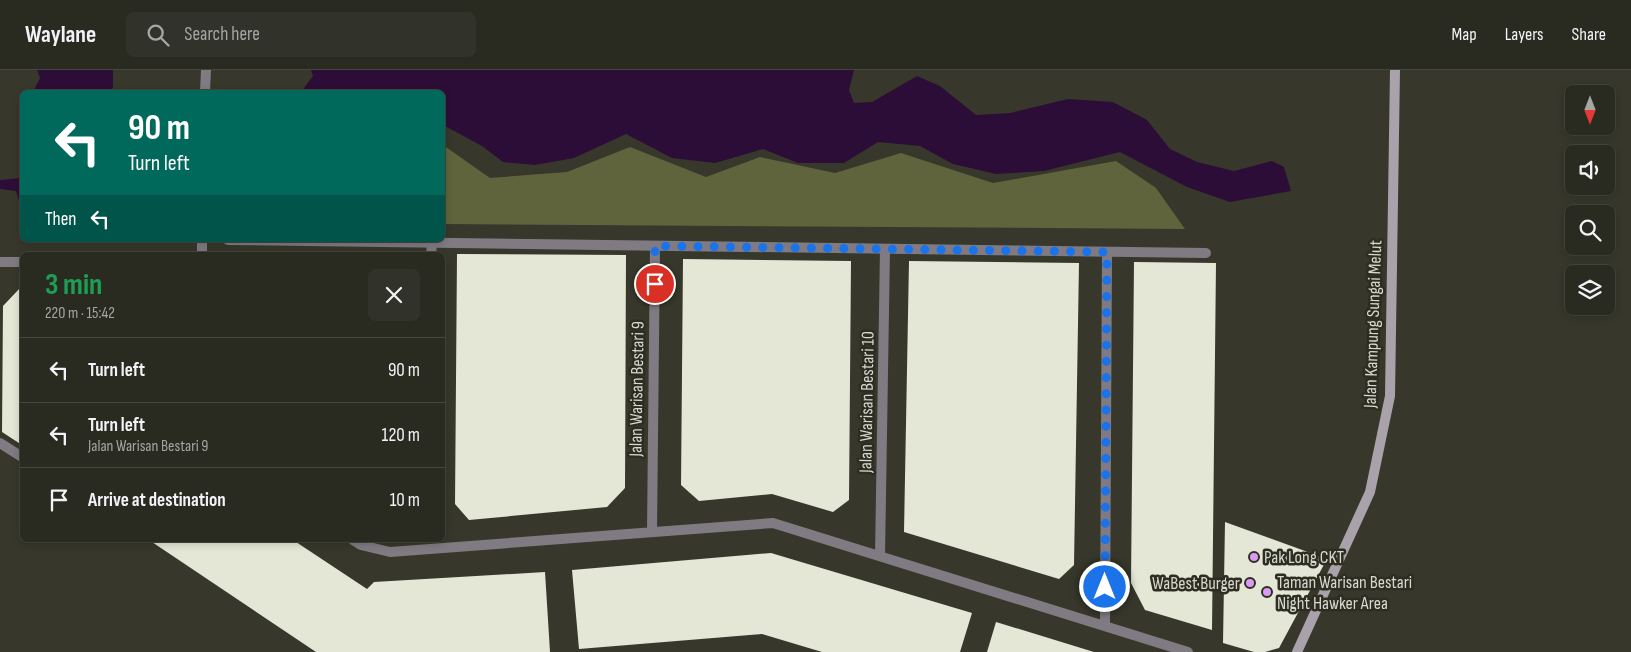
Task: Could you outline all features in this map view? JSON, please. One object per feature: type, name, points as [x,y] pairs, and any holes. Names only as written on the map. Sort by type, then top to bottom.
[{"type":"main road","name":"Jalan Kampung Sungai Melut","points":[[1298,652],[1370,492],[1390,396],[1396,70]]},
{"type":"street","points":[[205,90],[206,70]]},
{"type":"street","points":[[431,252],[432,242],[1206,253]]},
{"type":"street","name":"Jalan Warisan Bestari 9","points":[[652,532],[655,246]]},
{"type":"street","name":"Jalan Warisan Bestari 10","points":[[880,556],[886,249]]},
{"type":"street","points":[[1105,626],[1107,252]]},
{"type":"street","points":[[0,262],[20,262]]},
{"type":"street","points":[[0,443],[20,456]]},
{"type":"street","points":[[356,542],[361,545],[390,552],[425,545],[773,523],[1188,652]]},
{"type":"green space","points":[[445,146],[490,178],[567,172],[630,147],[706,177],[760,157],[835,173],[901,153],[993,183],[1116,161],[1156,188],[1185,229],[445,224]]},
{"type":"shaded area","points":[[37,70],[113,70],[113,87],[111,90],[34,90],[40,78]]},
{"type":"shaded area","points":[[311,70],[854,70],[849,90],[854,103],[872,102],[917,76],[940,86],[976,115],[1010,113],[1068,99],[1113,102],[1147,120],[1170,149],[1197,162],[1234,171],[1272,161],[1284,167],[1291,191],[1230,202],[1187,187],[1120,152],[1044,171],[996,174],[953,164],[920,146],[878,142],[844,163],[798,163],[763,149],[715,163],[672,158],[626,134],[574,158],[535,165],[503,162],[482,146],[445,126],[445,90],[302,90],[313,76]]},
{"type":"shaded area","points":[[20,178],[20,204],[16,191],[0,189],[0,180]]},
{"type":"building","points":[[229,251],[401,252],[229,252]]},
{"type":"building","points":[[457,254],[626,255],[625,488],[607,507],[469,520],[455,504]]},
{"type":"building","points":[[683,259],[851,261],[849,500],[833,512],[772,494],[699,501],[681,485]]},
{"type":"building","points":[[909,261],[1079,263],[1074,565],[1059,579],[904,532]]},
{"type":"building","points":[[1134,262],[1216,263],[1212,630],[1145,610],[1131,583]]},
{"type":"building","points":[[20,288],[20,444],[2,432],[3,306]]},
{"type":"building","name":"Taman Warisan Bestari Night Hawker Area","points":[[1225,522],[1327,559],[1279,648],[1265,652],[1254,652],[1223,643]]},
{"type":"building","points":[[152,542],[296,542],[367,589],[374,582],[545,572],[550,652],[316,652]]},
{"type":"building","points":[[771,553],[972,613],[960,652],[822,652],[762,634],[579,649],[572,570]]},
{"type":"building","points":[[996,622],[1094,652],[987,652]]},
{"type":"place","name":"Pak Long CKT","points":[[1254,557]]},
{"type":"place","name":"WaBest Burger","points":[[1250,583]]},
{"type":"place","name":"Taman Warisan Bestari Night Hawker Area","points":[[1267,592]]},
{"type":"route","points":[[655,284],[655,246],[1107,252],[1105,587]]}]
